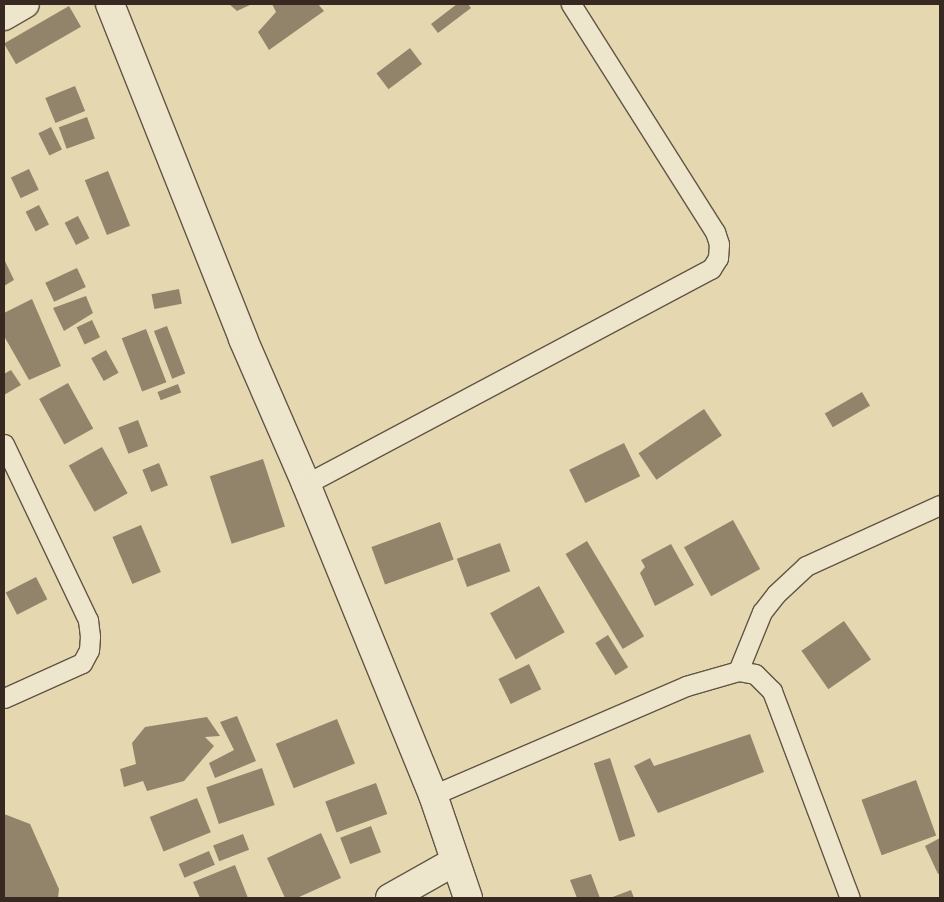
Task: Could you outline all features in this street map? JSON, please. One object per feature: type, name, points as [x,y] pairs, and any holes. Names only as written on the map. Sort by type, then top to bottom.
[{"type":"street","points":[[4,16],[25,4]]},
{"type":"street","points":[[110,4],[243,339],[306,484],[433,796],[454,862],[468,898]]},
{"type":"street","points":[[306,484],[711,269],[718,258],[720,244],[715,232],[571,4]]},
{"type":"street","points":[[4,444],[88,620],[90,636],[89,650],[82,663],[4,698]]},
{"type":"street","points":[[738,671],[762,612],[776,594],[806,566],[940,505]]},
{"type":"street","points":[[433,796],[686,686],[738,671],[755,674],[772,691],[850,898]]},
{"type":"street","points":[[390,898],[454,862]]},
{"type":"building","points":[[229,4],[252,4],[237,11]]},
{"type":"building","points":[[272,4],[318,4],[324,11],[269,50],[258,32],[276,12]]},
{"type":"building","points":[[457,4],[468,4],[471,8],[438,33],[431,24]]},
{"type":"building","points":[[69,6],[81,27],[16,64],[4,44]]},
{"type":"building","points":[[410,48],[422,64],[388,89],[376,73]]},
{"type":"building","points":[[75,86],[85,111],[55,123],[45,98]]},
{"type":"building","points":[[87,117],[95,139],[67,149],[59,127]]},
{"type":"building","points":[[51,127],[62,149],[49,156],[38,133]]},
{"type":"building","points":[[29,169],[39,190],[21,198],[11,177]]},
{"type":"building","points":[[108,171],[130,226],[107,235],[85,180]]},
{"type":"building","points":[[39,205],[49,225],[36,231],[26,212]]},
{"type":"building","points":[[78,216],[89,238],[76,245],[65,223]]},
{"type":"building","points":[[4,259],[14,280],[4,286]]},
{"type":"building","points":[[77,268],[86,287],[54,302],[45,283]]},
{"type":"building","points":[[179,289],[182,304],[154,309],[152,294]]},
{"type":"building","points":[[86,296],[93,313],[64,331],[53,308]]},
{"type":"building","points":[[32,299],[61,366],[29,380],[4,336],[4,313]]},
{"type":"building","points":[[92,320],[100,337],[85,344],[77,327]]},
{"type":"building","points":[[167,326],[185,374],[172,379],[154,331]]},
{"type":"building","points":[[146,329],[166,382],[142,392],[122,338]]},
{"type":"building","points":[[106,350],[119,373],[104,381],[91,358]]},
{"type":"building","points":[[11,370],[21,385],[4,395],[4,374]]},
{"type":"building","points":[[68,383],[93,428],[64,444],[39,399]]},
{"type":"building","points":[[178,384],[181,392],[161,400],[157,392]]},
{"type":"building","points":[[862,392],[870,406],[833,427],[825,414]]},
{"type":"building","points":[[704,409],[722,436],[656,480],[639,453]]},
{"type":"building","points":[[138,420],[148,446],[128,454],[118,428]]},
{"type":"building","points":[[624,443],[640,476],[585,503],[569,470]]},
{"type":"building","points":[[102,447],[128,493],[94,512],[69,465]]},
{"type":"building","points":[[263,459],[285,527],[232,544],[210,476]]},
{"type":"building","points":[[159,463],[168,485],[151,492],[142,470]]},
{"type":"building","points":[[733,520],[760,569],[711,596],[684,547]]},
{"type":"building","points":[[440,522],[454,560],[385,585],[371,547]]},
{"type":"building","points":[[141,525],[161,572],[132,584],[112,537]]},
{"type":"building","points":[[587,541],[644,636],[623,649],[566,554]]},
{"type":"building","points":[[500,543],[510,571],[467,587],[457,559]]},
{"type":"building","points":[[671,544],[694,585],[655,606],[640,573],[645,567],[641,560]]},
{"type":"building","points":[[36,577],[47,599],[17,615],[6,592]]},
{"type":"building","points":[[539,586],[565,632],[516,660],[490,613]]},
{"type":"building","points":[[844,621],[871,660],[828,689],[801,651]]},
{"type":"building","points":[[608,635],[628,667],[615,675],[595,643]]},
{"type":"building","points":[[529,664],[541,689],[511,704],[498,679]]},
{"type":"building","points":[[237,716],[256,761],[215,778],[209,763],[234,750],[220,722]]},
{"type":"building","points":[[207,717],[220,736],[205,737],[214,746],[184,781],[147,791],[143,781],[124,787],[120,769],[136,764],[132,743],[145,727]]},
{"type":"building","points":[[337,719],[355,764],[294,788],[276,744]]},
{"type":"building","points":[[750,734],[764,772],[658,813],[634,766],[650,758],[654,766]]},
{"type":"building","points":[[610,758],[635,836],[619,841],[594,763]]},
{"type":"building","points":[[262,768],[275,805],[219,824],[206,787]]},
{"type":"building","points":[[916,780],[936,835],[882,855],[861,800]]},
{"type":"building","points":[[376,783],[387,814],[337,832],[325,801]]},
{"type":"building","points":[[197,798],[211,832],[164,851],[150,817]]},
{"type":"building","points":[[4,814],[30,824],[59,889],[58,898],[4,898]]},
{"type":"building","points":[[371,826],[381,852],[350,864],[340,838]]},
{"type":"building","points":[[321,833],[341,878],[297,898],[285,898],[267,858]]},
{"type":"building","points":[[243,834],[249,850],[219,861],[213,845]]},
{"type":"building","points":[[940,838],[940,873],[938,874],[925,846]]},
{"type":"building","points":[[209,851],[215,865],[184,878],[179,864]]},
{"type":"building","points":[[235,865],[248,898],[200,898],[193,882]]},
{"type":"building","points":[[591,874],[600,898],[577,898],[570,880]]},
{"type":"building","points":[[631,890],[634,898],[610,898]]}]
